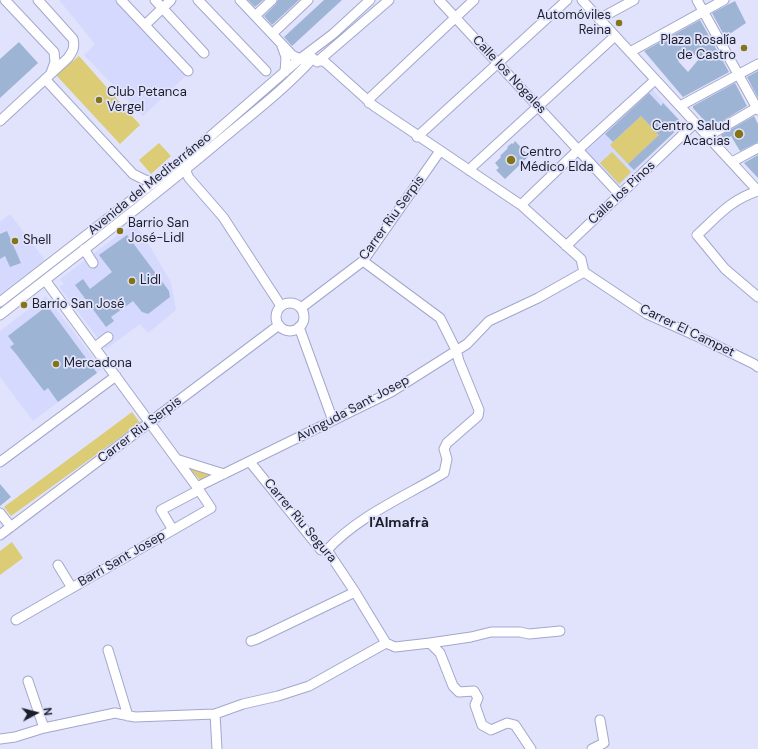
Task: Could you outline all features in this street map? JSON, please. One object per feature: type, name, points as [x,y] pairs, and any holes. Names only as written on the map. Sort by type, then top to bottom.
[{"type":"street","points":[[5,0],[54,52],[63,55],[71,53]]},
{"type":"street","points":[[0,121],[68,58],[74,49],[75,45],[73,39],[38,0]]},
{"type":"street","points":[[121,0],[188,71]]},
{"type":"street","points":[[155,0],[204,53]]},
{"type":"street","points":[[145,25],[172,0]]},
{"type":"street","points":[[198,0],[266,71]]},
{"type":"street","points":[[240,0],[297,59],[315,60],[389,0]]},
{"type":"street","points":[[255,16],[272,0]]},
{"type":"street","points":[[272,34],[308,0]]},
{"type":"street","name":"Avenida del Mediterráneo","points":[[0,302],[182,161],[285,72],[297,59],[333,34],[370,0]]},
{"type":"street","name":"Calle los Nogales","points":[[439,0],[620,195]]},
{"type":"street","points":[[369,103],[370,98],[474,0]]},
{"type":"street","points":[[418,136],[567,0]]},
{"type":"street","points":[[582,0],[758,191],[746,195],[731,203],[697,235],[725,269],[758,297]]},
{"type":"street","points":[[599,19],[634,0]]},
{"type":"street","points":[[697,0],[758,108],[708,136]]},
{"type":"street","points":[[630,52],[724,0]]},
{"type":"street","name":"Avenida del Mediterráneo","points":[[262,105],[284,90],[315,60],[333,34]]},
{"type":"street","points":[[470,171],[473,166],[615,36]]},
{"type":"street","points":[[282,44],[286,57],[285,72]]},
{"type":"street","points":[[48,77],[55,62],[54,52]]},
{"type":"street","name":"Avenida del Mediterráneo","points":[[280,90],[294,74],[297,59]]},
{"type":"street","name":"Avenida del Mediterráneo","points":[[0,314],[186,169],[315,60]]},
{"type":"street","name":"Carrer El Campet","points":[[315,60],[329,65],[369,103],[521,205],[580,259],[584,272],[647,314],[703,339],[758,367]]},
{"type":"street","points":[[680,106],[758,64]]},
{"type":"street","points":[[48,77],[133,174],[138,188],[137,196]]},
{"type":"street","points":[[521,205],[578,150],[655,80]]},
{"type":"street","name":"Calle los Pinos","points":[[566,246],[696,123]]},
{"type":"street","points":[[732,162],[758,148]]},
{"type":"street","name":"Carrer Riu Serpis","points":[[301,308],[363,261],[440,151]]},
{"type":"street","points":[[186,169],[186,174],[189,178],[223,217],[281,306]]},
{"type":"street","points":[[133,174],[145,180],[155,182]]},
{"type":"street","points":[[84,250],[93,263]]},
{"type":"street","points":[[327,550],[335,541],[369,516],[444,473],[447,459],[444,449],[447,443],[478,416],[479,410],[456,350],[440,318],[363,261]]},
{"type":"street","name":"Avinguda Sant Josep","points":[[198,488],[391,392],[467,344],[489,321],[538,298],[584,272]]},
{"type":"street","points":[[45,280],[198,488]]},
{"type":"street","points":[[289,303],[301,308],[304,316],[302,324],[299,327],[291,331],[279,326],[276,318],[281,306],[289,303]]},
{"type":"street","name":"Carrer Riu Serpis","points":[[0,535],[279,326]]},
{"type":"street","points":[[299,327],[334,420]]},
{"type":"street","points":[[95,347],[108,337]]},
{"type":"street","points":[[0,462],[116,376]]},
{"type":"street","points":[[176,459],[224,474]]},
{"type":"street","name":"Carrer Riu Segura","points":[[250,462],[321,550],[327,550],[386,643]]},
{"type":"street","name":"Barri Sant Josep","points":[[16,620],[211,508],[198,488],[161,510],[172,530]]},
{"type":"street","points":[[0,513],[10,527]]},
{"type":"street","name":"Barri Sant Josep","points":[[58,565],[72,588]]},
{"type":"street","points":[[251,641],[355,592]]},
{"type":"street","points":[[0,739],[15,737],[44,728],[115,713],[135,717],[215,714],[243,704],[278,696],[309,686],[386,643],[395,647],[471,637],[491,632],[520,632],[529,634],[560,631]]},
{"type":"street","points":[[430,643],[440,652],[453,686],[459,692],[474,691],[478,698],[475,705],[482,725],[491,730],[507,723],[516,725],[531,749]]},
{"type":"street","points":[[108,650],[128,716]]},
{"type":"street","points":[[28,681],[44,728]]},
{"type":"street","points":[[215,714],[216,749]]},
{"type":"street","points":[[592,749],[604,742],[600,720]]},
{"type":"shaded area","points":[[59,0],[120,0],[189,73],[143,116],[84,55],[95,44]]},
{"type":"shaded area","name":"Club Petanca Vergel","points":[[79,56],[140,125],[120,144],[56,75]]},
{"type":"shaded area","points":[[652,89],[683,124],[618,187],[585,151]]},
{"type":"shaded area","points":[[641,116],[659,135],[628,164],[610,145]]},
{"type":"shaded area","points":[[159,143],[171,156],[151,174],[139,160]]},
{"type":"shaded area","points":[[612,152],[631,172],[619,184],[600,163]]},
{"type":"shaded area","name":"Shell","points":[[10,214],[45,260],[0,294],[0,222]]},
{"type":"shaded area","points":[[134,223],[171,282],[176,310],[148,333],[140,324],[106,349],[59,287],[64,284],[60,279]]},
{"type":"shaded area","points":[[46,296],[102,369],[33,421],[0,377],[0,331]]},
{"type":"shaded area","points":[[132,412],[140,423],[11,516],[4,507]]},
{"type":"shaded area","points":[[187,466],[215,474],[201,481]]},
{"type":"shaded area","points":[[12,542],[23,558],[0,575],[0,551]]},
{"type":"building","points":[[248,0],[263,0],[255,7]]},
{"type":"building","points":[[278,0],[299,0],[272,25],[264,16]]},
{"type":"building","points":[[324,0],[342,0],[292,46],[284,37]]},
{"type":"building","points":[[735,1],[746,23],[725,37],[712,13]]},
{"type":"building","points":[[700,20],[729,72],[683,97],[644,51]],"holes":[[[690,51],[699,59],[688,72],[678,61],[681,58],[680,57]]]},
{"type":"building","points":[[19,42],[38,63],[0,98],[0,59]]},
{"type":"building","points":[[758,71],[758,98],[747,77]]},
{"type":"building","points":[[735,83],[747,106],[711,128],[693,108],[693,106]]},
{"type":"building","points":[[649,93],[661,106],[663,103],[683,124],[634,170],[628,164],[659,135],[641,116],[613,142],[605,134]]},
{"type":"building","name":"Centro Salud Acacias","points":[[754,116],[758,124],[758,142],[740,151],[731,136],[724,140],[721,135]]},
{"type":"building","name":"Centro Médico Elda","points":[[515,141],[529,156],[505,179],[496,170],[499,168],[495,163],[508,148],[507,147]]},
{"type":"building","points":[[758,155],[758,178],[744,163]]},
{"type":"building","points":[[7,231],[21,263],[10,267],[5,256],[0,259],[0,234]]},
{"type":"building","points":[[127,235],[169,291],[170,297],[148,314],[142,312],[133,301],[111,317],[114,321],[106,327],[75,285],[83,279],[90,289],[112,272],[99,255]]},
{"type":"building","name":"Mercadona","points":[[49,308],[97,373],[58,402],[48,388],[44,391],[10,347],[14,344],[8,336],[43,309]]},
{"type":"building","points":[[0,484],[11,497],[0,506]]},
{"type":"place","name":"Automóviles Reina","points":[[619,23]]},
{"type":"place","name":"Plaza Rosalía de Castro","points":[[744,48]]},
{"type":"place","name":"Club Petanca Vergel","points":[[99,100]]},
{"type":"place","name":"Centro Salud Acacias","points":[[739,134]]},
{"type":"place","name":"Centro Médico Elda","points":[[511,160]]},
{"type":"place","name":"Barrio San José-Lidl","points":[[120,231]]},
{"type":"place","name":"Shell","points":[[15,241]]},
{"type":"place","name":"Lidl","points":[[132,281]]},
{"type":"place","name":"Barrio San José","points":[[24,305]]},
{"type":"place","name":"Mercadona","points":[[56,364]]},
{"type":"district","name":"l'Almafrà","points":[[399,523]]}]
